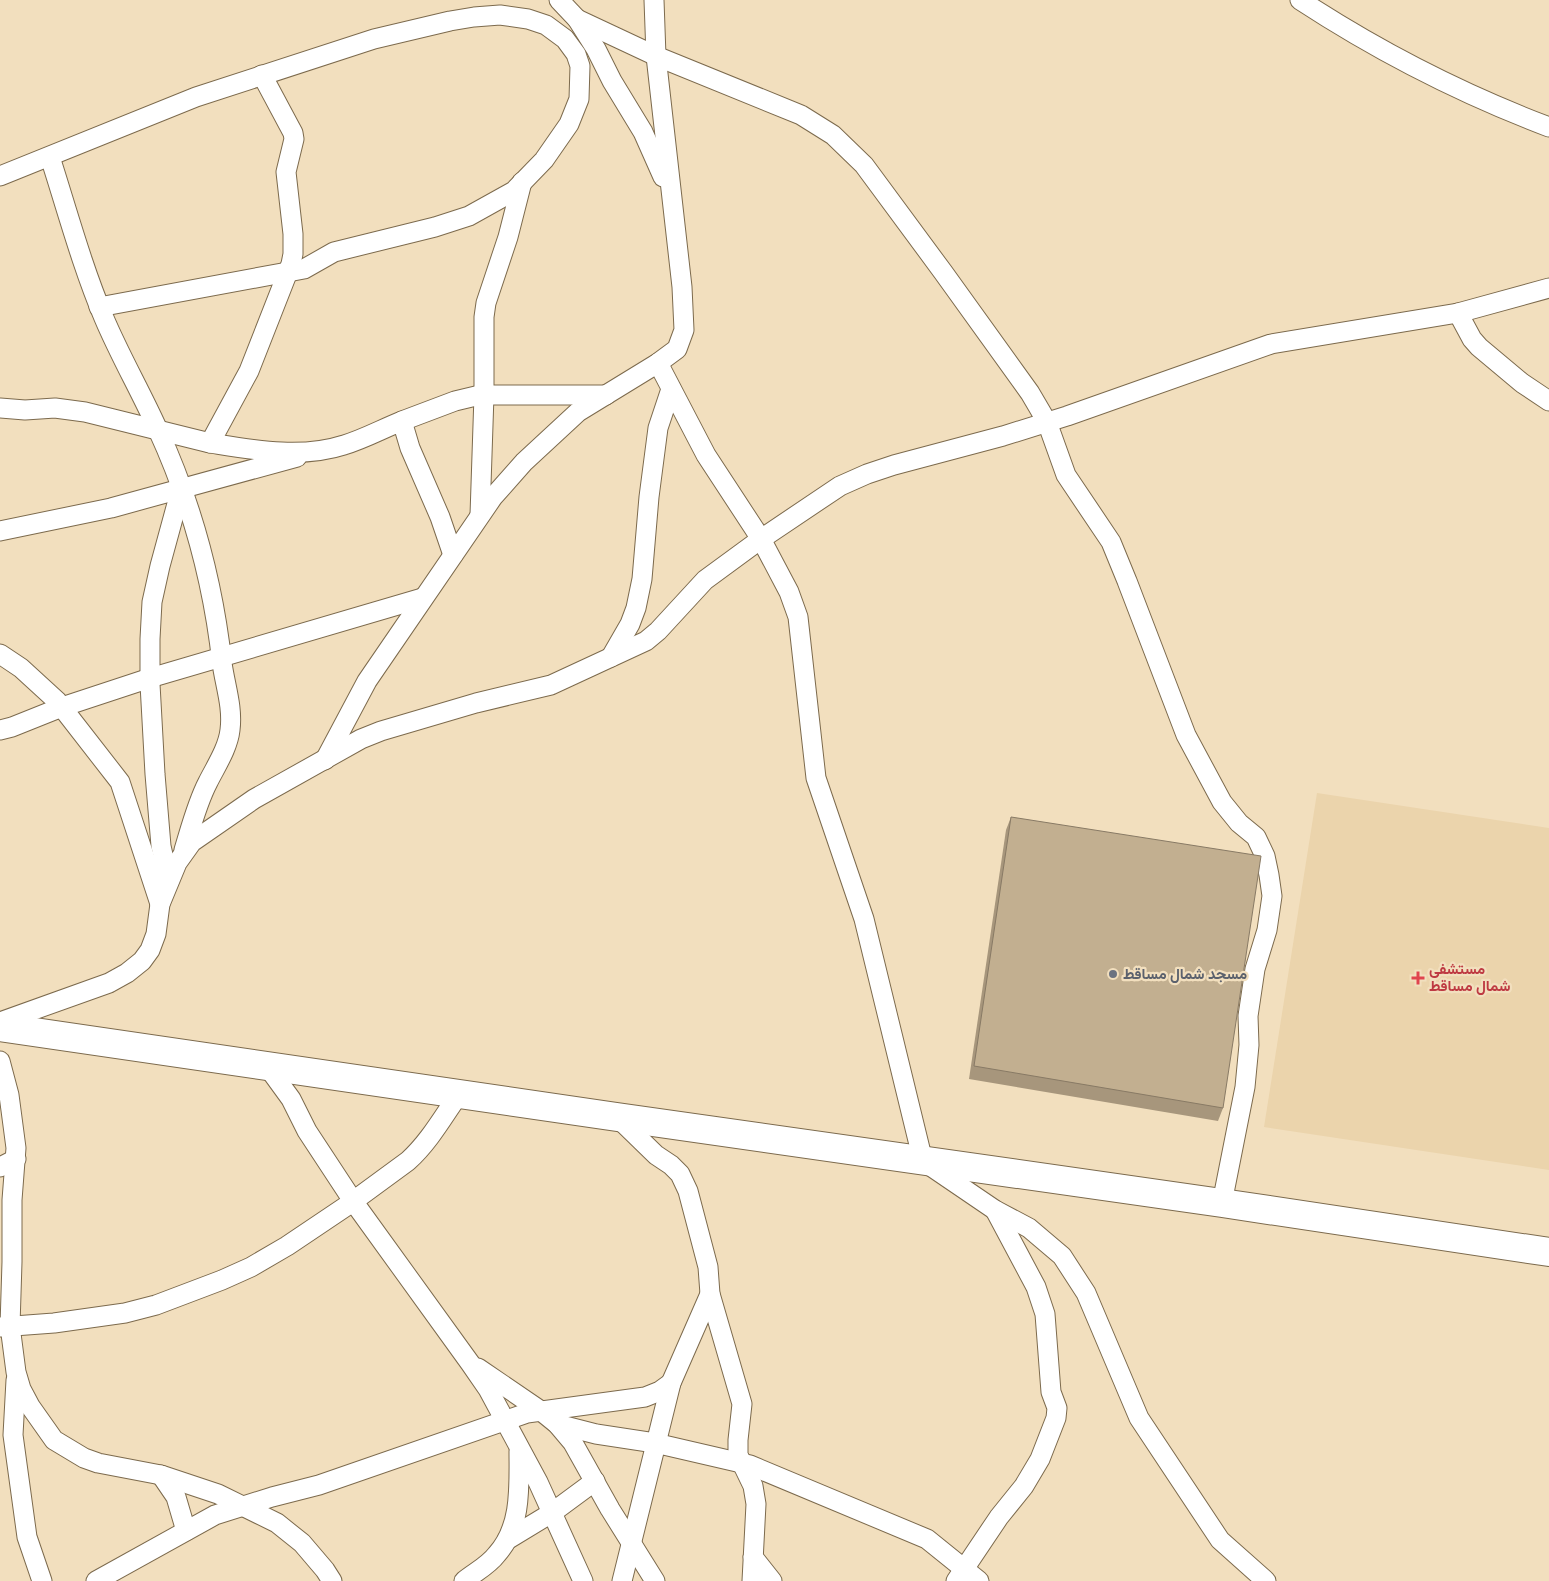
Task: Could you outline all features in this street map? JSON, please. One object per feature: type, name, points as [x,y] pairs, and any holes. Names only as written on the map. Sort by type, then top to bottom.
[{"type":"highway","points":[[0,1027],[1549,1252]]},
{"type":"street","points":[[559,0],[577,18],[596,49],[606,76],[643,132],[671,194]]},
{"type":"street","points":[[1300,0],[1329,19],[1440,81],[1549,127]]},
{"type":"street","points":[[325,760],[367,681],[492,497],[524,462],[578,412],[658,363],[677,349],[684,330],[682,287],[656,56],[655,3]]},
{"type":"street","points":[[0,176],[196,96],[374,39],[474,16],[500,15],[528,19],[546,25],[564,39],[576,54],[606,76]]},
{"type":"street","points":[[577,18],[656,56],[801,115],[833,135],[864,165],[1030,393],[1046,422],[1066,476],[1110,542],[1186,734],[1222,802],[1239,823],[1256,837],[1265,856],[1272,896],[1267,930],[1255,969],[1248,1016],[1249,1045],[1245,1086],[1222,1203]]},
{"type":"street","points":[[99,307],[304,269],[334,252],[435,228],[469,216],[514,191],[544,160],[569,124],[579,99],[580,66],[576,54]]},
{"type":"street","points":[[210,443],[249,370],[288,272],[293,254],[293,234],[286,172],[294,139],[290,126],[262,75]]},
{"type":"street","points":[[579,99],[606,76]]},
{"type":"street","points":[[50,156],[99,307],[158,431],[182,489],[200,543],[218,628],[230,713],[230,730],[227,744],[197,807],[184,851]]},
{"type":"street","points":[[480,515],[484,395],[484,317],[486,303],[508,237],[522,182]]},
{"type":"street","points":[[0,1022],[109,983],[127,973],[142,961],[150,950],[156,934],[160,904],[176,863],[184,851],[192,842],[254,799],[361,739],[381,731],[476,703],[551,685],[646,641],[705,580],[760,538],[840,486],[894,465],[994,439],[1046,422],[1271,344],[1458,313],[1549,288]]},
{"type":"street","points":[[1458,313],[1472,339],[1479,347],[1522,384],[1549,402]]},
{"type":"street","points":[[658,363],[706,454],[760,538],[789,592],[798,617],[816,778],[864,919],[923,1161],[994,1210],[1029,1228],[1062,1256],[1086,1293],[1139,1418],[1220,1540],[1266,1581]]},
{"type":"street","points":[[611,657],[630,624],[636,608],[642,580],[649,497],[658,428],[671,389]]},
{"type":"street","points":[[0,531],[111,508],[344,446],[455,401],[484,395],[606,395]]},
{"type":"street","points":[[0,408],[25,410],[55,408],[86,412],[210,443],[289,453],[325,450]]},
{"type":"street","points":[[402,421],[410,448],[440,517],[453,555]]},
{"type":"street","points":[[169,881],[161,846],[155,774],[150,678],[152,602],[160,566],[182,489]]},
{"type":"street","points":[[0,730],[150,678],[422,598]]},
{"type":"street","points":[[0,654],[21,668],[57,701],[120,782],[160,904]]},
{"type":"street","points":[[0,1061],[9,1094],[14,1132],[8,1163],[12,1200],[12,1262],[5,1319],[21,1389],[43,1426],[54,1440],[72,1452],[98,1463],[161,1475],[218,1494],[277,1523],[290,1532],[314,1556],[332,1581]]},
{"type":"street","points":[[267,1066],[292,1100],[307,1131],[353,1201],[488,1389],[553,1512],[583,1581]]},
{"type":"street","points":[[5,1319],[54,1323],[125,1313],[179,1297],[251,1267],[288,1246],[353,1201],[417,1153],[459,1094]]},
{"type":"street","points":[[617,1117],[656,1155],[680,1174],[688,1191],[708,1267],[710,1294],[742,1404],[738,1455],[753,1486],[756,1504],[752,1581]]},
{"type":"street","points":[[0,1227],[12,1200]]},
{"type":"street","points":[[557,1424],[596,1434],[656,1443],[742,1463],[777,1476],[839,1504],[927,1539],[966,1577],[999,1517],[1024,1486],[1040,1459],[1056,1418],[1057,1408],[1051,1392],[1044,1314],[1036,1287],[994,1210]]},
{"type":"street","points":[[622,1581],[671,1383],[710,1294]]},
{"type":"street","points":[[470,1363],[557,1424],[573,1443],[631,1544],[655,1581]]},
{"type":"street","points":[[16,1372],[13,1435],[27,1537],[42,1581]]},
{"type":"street","points":[[96,1581],[215,1515],[337,1479],[504,1420],[541,1411],[645,1397],[660,1391],[671,1383]]},
{"type":"street","points":[[464,1581],[498,1554],[513,1524],[519,1500],[519,1448]]},
{"type":"street","points":[[161,1475],[176,1497],[186,1531]]},
{"type":"street","points":[[506,1540],[553,1512],[595,1481]]},
{"type":"street","points":[[753,1557],[772,1581]]},
{"type":"shaded area","name":"مستشفى شمال مساقط","points":[[1317,793],[1549,828],[1549,1170],[1264,1127]]},
{"type":"building","name":"مسجد شمال مساقط","points":[[1011,817],[1261,856],[1223,1108],[974,1066]]},
{"type":"place","name":"مسجد شمال مساقط","points":[[1113,974]]},
{"type":"place","name":"مستشفى شمال مساقط","points":[[1418,978]]}]
